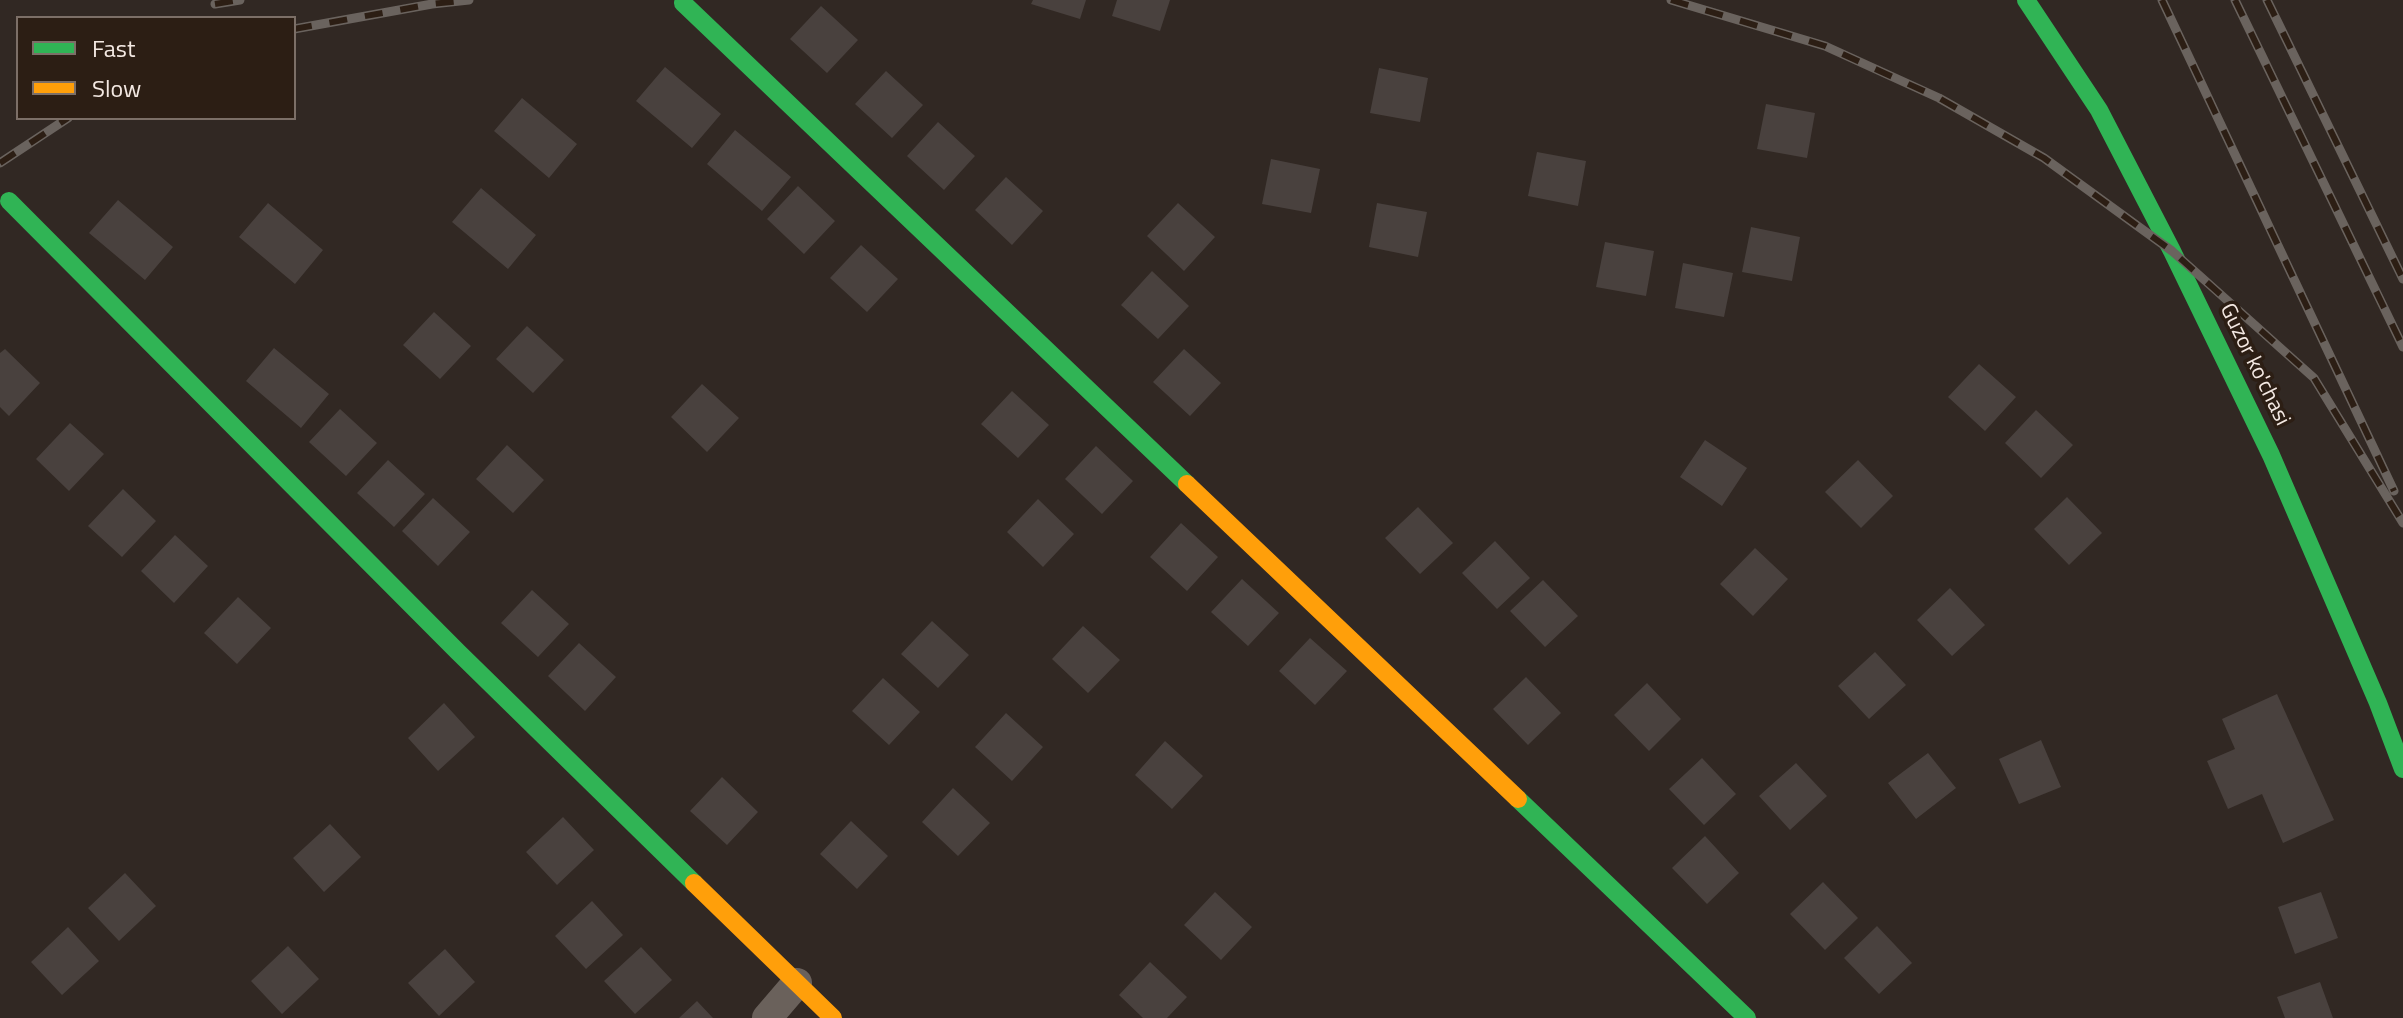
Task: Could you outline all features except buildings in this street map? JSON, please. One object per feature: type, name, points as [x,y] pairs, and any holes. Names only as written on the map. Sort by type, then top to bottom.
[{"type":"street","name":"Guzor ko'chasi","points":[[2026,0],[2099,110],[2172,251],[2271,455],[2378,703],[2403,769]]},
{"type":"street","points":[[683,3],[1747,1018]]},
{"type":"street","points":[[9,201],[458,652],[833,1018]]},
{"type":"street","points":[[767,1018],[797,983]]},
{"type":"railway","points":[[215,4],[240,0]]},
{"type":"railway","points":[[296,29],[469,0]]},
{"type":"railway","points":[[1671,0],[1825,46],[1939,98],[2044,158],[2172,251],[2314,378],[2403,523]]},
{"type":"railway","points":[[2162,0],[2394,491]]},
{"type":"railway","points":[[2235,0],[2403,347]]},
{"type":"railway","points":[[2267,0],[2403,279]]},
{"type":"railway","points":[[0,163],[65,120]]},
{"type":"traffic: fast","points":[[2026,0],[2099,110],[2172,251],[2271,455],[2378,703],[2403,769]]},
{"type":"traffic: fast","points":[[683,3],[1187,484]]},
{"type":"traffic: fast","points":[[9,201],[458,652],[694,883]]},
{"type":"traffic: fast","points":[[1518,799],[1747,1018]]},
{"type":"traffic: slow","points":[[1187,484],[1518,799]]},
{"type":"traffic: slow","points":[[694,883],[833,1018]]}]
